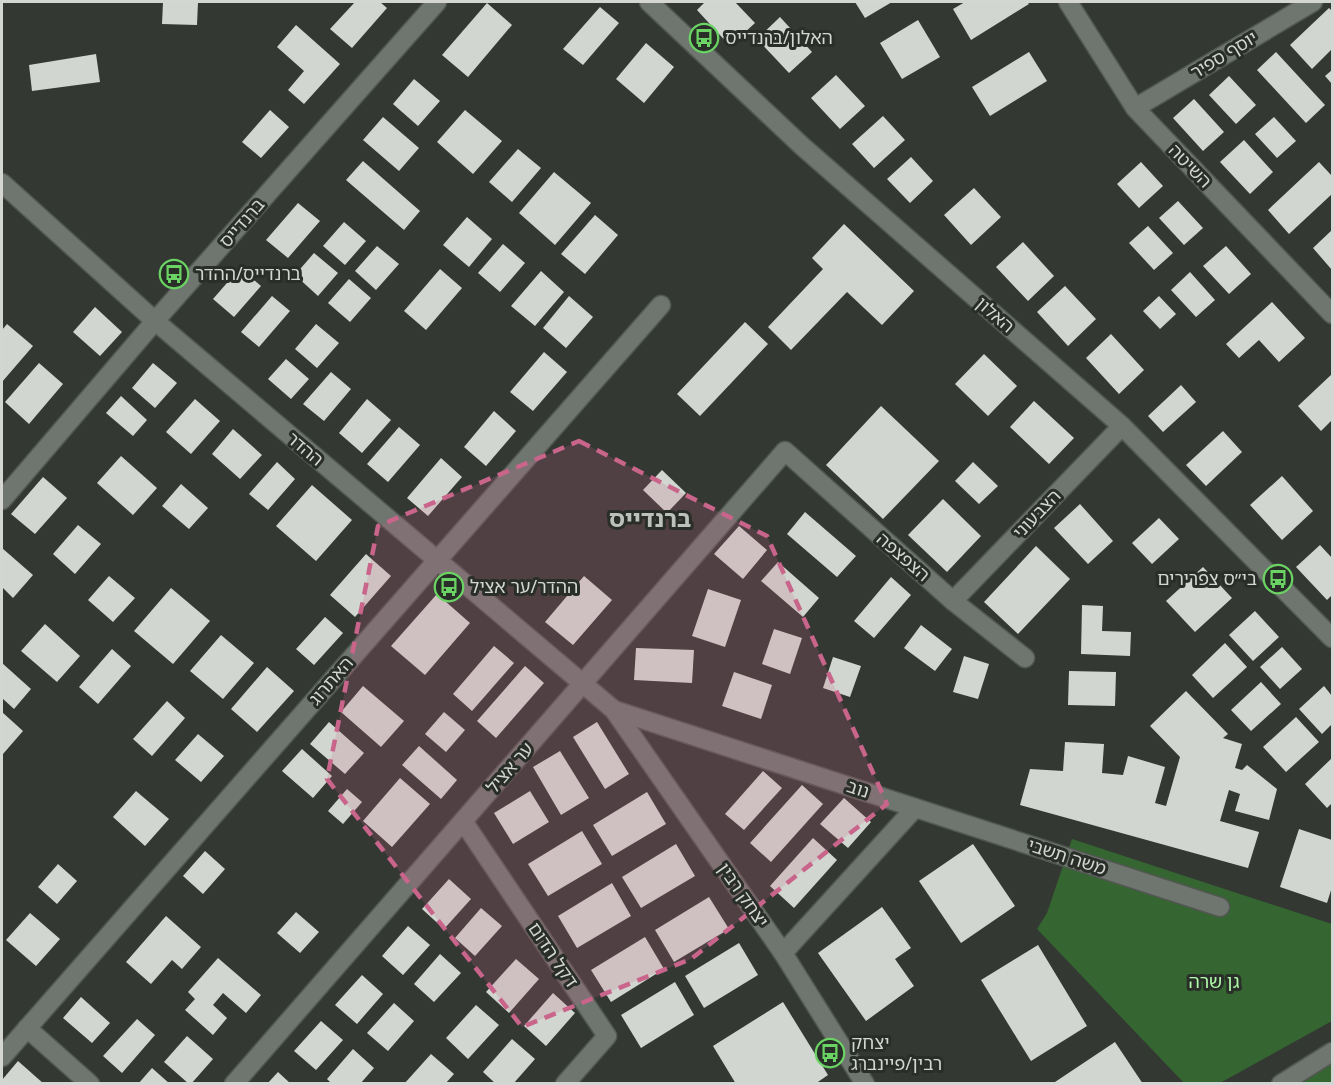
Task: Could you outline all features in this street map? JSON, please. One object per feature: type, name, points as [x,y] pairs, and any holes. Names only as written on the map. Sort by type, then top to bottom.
[{"type":"street","name":"ברנדייס","points":[[2,500],[155,321],[437,2]]},
{"type":"street","name":"האלון","points":[[649,2],[802,146],[1122,426],[1332,638]]},
{"type":"street","name":"השיטה","points":[[1068,2],[1135,108],[1332,314]]},
{"type":"street","name":"יוסף ספיר","points":[[1135,108],[1313,2]]},
{"type":"street","name":"ההדר","points":[[2,183],[155,321],[614,710]]},
{"type":"street","name":"האתרוג","points":[[2,1057],[661,304]]},
{"type":"street","name":"הצבעוני","points":[[953,601],[1122,426]]},
{"type":"street","name":"הצפצפה","points":[[785,452],[953,601],[1025,658]]},
{"type":"street","name":"ער אציל","points":[[234,1083],[785,452]]},
{"type":"street","name":"נוב","points":[[614,710],[915,808]]},
{"type":"street","name":"יצחק רבין","points":[[614,710],[783,953],[865,1083]]},
{"type":"street","points":[[783,953],[915,808]]},
{"type":"street","name":"משה תשבי","points":[[915,808],[1220,907]]},
{"type":"street","name":"דקל הדום","points":[[463,821],[607,1036],[565,1083]]},
{"type":"street","points":[[27,1028],[90,1083]]},
{"type":"street","points":[[1281,1083],[1332,1052]]},
{"type":"highlighted area","points":[[579,441],[767,536],[887,804],[691,959],[522,1027],[327,779],[378,526]]},
{"type":"green space","name":"גן שרה","points":[[1072,839],[1332,924],[1332,1021],[1220,1083],[1184,1083],[1037,929],[1047,913]]},
{"type":"green space","points":[[1332,1064],[1332,1083],[1299,1084],[1326,1065]]},
{"type":"building","points":[[163,2],[198,2],[197,25],[162,24]]},
{"type":"building","points":[[355,2],[380,2],[387,8],[352,48],[330,29]]},
{"type":"building","points":[[705,2],[735,2],[755,23],[730,46],[697,10]]},
{"type":"building","points":[[855,2],[892,2],[865,18]]},
{"type":"building","points":[[965,2],[1027,2],[1029,4],[971,40],[953,9]]},
{"type":"building","points":[[487,3],[512,25],[468,77],[442,55]]},
{"type":"building","points":[[600,7],[619,23],[583,65],[563,49]]},
{"type":"building","points":[[1329,8],[1332,11],[1332,49],[1312,69],[1290,45]]},
{"type":"building","points":[[780,17],[812,52],[789,73],[757,39]]},
{"type":"building","points":[[918,20],[940,57],[902,79],[880,43]]},
{"type":"building","points":[[296,25],[340,64],[304,104],[288,90],[304,71],[277,47]]},
{"type":"building","points":[[646,43],[674,67],[644,103],[616,79]]},
{"type":"building","points":[[1029,52],[1047,81],[990,116],[972,87]]},
{"type":"building","points":[[1276,52],[1325,105],[1306,123],[1257,70]]},
{"type":"building","points":[[96,54],[100,82],[32,91],[29,65]]},
{"type":"building","points":[[1332,70],[1332,84],[1325,76]]},
{"type":"building","points":[[836,75],[865,106],[840,129],[811,98]]},
{"type":"building","points":[[1229,76],[1256,105],[1236,124],[1209,95]]},
{"type":"building","points":[[414,79],[440,101],[418,126],[393,104]]},
{"type":"building","points":[[1194,99],[1224,132],[1203,151],[1173,118]]},
{"type":"building","points":[[270,110],[289,127],[261,158],[242,142]]},
{"type":"building","points":[[465,110],[502,141],[473,174],[437,142]]},
{"type":"building","points":[[883,116],[905,140],[874,168],[852,144]]},
{"type":"building","points":[[383,117],[419,148],[399,171],[363,140]]},
{"type":"building","points":[[1274,117],[1296,141],[1277,158],[1255,134]]},
{"type":"building","points":[[1244,140],[1273,172],[1250,194],[1220,162]]},
{"type":"building","points":[[518,149],[541,168],[512,202],[489,182]]},
{"type":"building","points":[[911,157],[933,181],[910,203],[887,179]]},
{"type":"building","points":[[363,161],[420,211],[404,230],[346,180]]},
{"type":"building","points":[[1141,162],[1163,186],[1139,208],[1117,184]]},
{"type":"building","points":[[1319,162],[1332,176],[1332,194],[1289,234],[1268,210]]},
{"type":"building","points":[[554,172],[591,203],[555,245],[519,213]]},
{"type":"building","points":[[974,188],[1001,217],[971,245],[944,215]]},
{"type":"building","points":[[1178,201],[1203,228],[1184,245],[1159,218]]},
{"type":"building","points":[[298,203],[320,221],[288,258],[266,240]]},
{"type":"building","points":[[595,215],[618,235],[585,274],[561,254]]},
{"type":"building","points":[[467,217],[492,239],[469,267],[443,245]]},
{"type":"building","points":[[344,222],[366,241],[345,265],[323,246]]},
{"type":"building","points":[[844,224],[914,291],[882,325],[847,292],[791,350],[768,327],[823,269],[812,258]]},
{"type":"building","points":[[1148,226],[1173,253],[1154,270],[1129,243]]},
{"type":"building","points":[[1332,230],[1332,270],[1313,248]]},
{"type":"building","points":[[1023,242],[1054,276],[1028,301],[996,267]]},
{"type":"building","points":[[503,244],[525,263],[500,292],[478,273]]},
{"type":"building","points":[[377,246],[399,264],[376,290],[355,271]]},
{"type":"building","points":[[1226,246],[1251,274],[1229,294],[1203,266]]},
{"type":"building","points":[[314,253],[338,273],[318,296],[295,275]]},
{"type":"building","points":[[240,268],[261,286],[234,317],[213,299]]},
{"type":"building","points":[[440,269],[462,288],[426,330],[404,311]]},
{"type":"building","points":[[541,271],[564,292],[535,326],[511,306]]},
{"type":"building","points":[[1190,272],[1215,300],[1196,317],[1171,290]]},
{"type":"building","points":[[349,279],[371,298],[350,322],[328,303]]},
{"type":"building","points":[[1065,286],[1096,319],[1068,346],[1037,312]]},
{"type":"building","points":[[272,296],[290,311],[259,347],[241,332]]},
{"type":"building","points":[[569,296],[593,317],[566,348],[543,328]]},
{"type":"building","points":[[1159,296],[1176,314],[1160,329],[1143,311]]},
{"type":"building","points":[[1272,302],[1305,338],[1279,362],[1259,340],[1239,358],[1226,344]]},
{"type":"building","points":[[95,307],[122,332],[100,356],[73,332]]},
{"type":"building","points":[[745,322],[768,344],[700,416],[677,394]]},
{"type":"building","points":[[7,324],[33,346],[2,382],[2,330]]},
{"type":"building","points":[[316,324],[339,343],[317,368],[295,349]]},
{"type":"building","points":[[1111,334],[1144,370],[1119,394],[1086,358]]},
{"type":"building","points":[[544,352],[567,372],[533,411],[510,392]]},
{"type":"building","points":[[984,354],[1017,386],[988,416],[955,384]]},
{"type":"building","points":[[286,359],[309,379],[291,399],[268,379]]},
{"type":"building","points":[[39,363],[63,384],[29,424],[5,402]]},
{"type":"building","points":[[153,363],[177,383],[155,408],[132,388]]},
{"type":"building","points":[[331,372],[351,389],[324,421],[303,404]]},
{"type":"building","points":[[1332,374],[1332,420],[1321,431],[1298,406]]},
{"type":"building","points":[[1181,385],[1196,402],[1163,432],[1148,416]]},
{"type":"building","points":[[121,396],[147,420],[133,436],[106,413]]},
{"type":"building","points":[[195,399],[220,421],[191,454],[166,432]]},
{"type":"building","points":[[367,399],[391,420],[362,453],[339,433]]},
{"type":"building","points":[[1034,401],[1074,438],[1049,464],[1010,427]]},
{"type":"building","points":[[881,406],[939,461],[883,519],[826,465]]},
{"type":"building","points":[[494,411],[516,431],[486,466],[464,447]]},
{"type":"building","points":[[399,427],[420,445],[388,482],[367,464]]},
{"type":"building","points":[[233,429],[262,455],[240,479],[212,454]]},
{"type":"building","points":[[1223,431],[1242,452],[1206,486],[1186,465]]},
{"type":"building","points":[[121,456],[157,488],[133,515],[97,483]]},
{"type":"building","points":[[441,458],[462,477],[428,516],[407,498]]},
{"type":"building","points":[[277,462],[295,479],[268,510],[249,494]]},
{"type":"building","points":[[973,462],[998,486],[979,504],[955,481]]},
{"type":"building","points":[[662,470],[686,493],[667,513],[643,490]]},
{"type":"building","points":[[1282,476],[1313,511],[1282,540],[1250,505]]},
{"type":"building","points":[[43,477],[67,498],[35,534],[11,514]]},
{"type":"building","points":[[181,484],[208,508],[189,529],[162,506]]},
{"type":"building","points":[[312,485],[352,520],[316,561],[276,526]]},
{"type":"building","points":[[943,499],[981,536],[947,572],[908,535]]},
{"type":"building","points":[[1080,504],[1113,541],[1088,564],[1054,528]]},
{"type":"building","points":[[805,512],[856,556],[837,577],[787,534]]},
{"type":"building","points":[[1159,518],[1179,539],[1152,564],[1132,543]]},
{"type":"building","points":[[78,525],[101,544],[75,574],[53,554]]},
{"type":"building","points":[[739,526],[767,550],[743,579],[714,554]]},
{"type":"building","points":[[1320,545],[1332,558],[1332,595],[1327,600],[1296,567]]},
{"type":"building","points":[[1036,546],[1070,579],[1018,634],[984,602]]},
{"type":"building","points":[[2,548],[33,575],[13,598],[2,587]]},
{"type":"building","points":[[366,554],[391,576],[355,617],[330,595]]},
{"type":"building","points":[[778,562],[819,598],[803,617],[761,581]]},
{"type":"building","points":[[1203,567],[1232,598],[1195,632],[1166,601]]},
{"type":"building","points":[[109,576],[135,598],[113,622],[88,600]]},
{"type":"building","points":[[584,576],[612,600],[573,645],[545,622]]},
{"type":"building","points":[[891,577],[911,595],[874,638],[854,621]]},
{"type":"building","points":[[171,588],[210,621],[173,664],[134,631]]},
{"type":"building","points":[[708,589],[741,600],[725,647],[692,636]]},
{"type":"building","points":[[437,594],[470,623],[425,675],[391,646]]},
{"type":"building","points":[[1082,605],[1103,606],[1102,631],[1131,632],[1130,656],[1081,654]]},
{"type":"building","points":[[1255,611],[1279,637],[1253,661],[1229,635]]},
{"type":"building","points":[[325,617],[343,633],[314,665],[296,649]]},
{"type":"building","points":[[45,624],[80,656],[57,682],[21,651]]},
{"type":"building","points":[[921,625],[952,649],[935,671],[904,648]]},
{"type":"building","points":[[774,629],[802,638],[790,674],[762,664]]},
{"type":"building","points":[[221,635],[254,663],[223,699],[190,671]]},
{"type":"building","points":[[1225,643],[1247,667],[1213,698],[1192,675]]},
{"type":"building","points":[[494,646],[514,663],[472,711],[453,694]]},
{"type":"building","points":[[1282,647],[1302,669],[1280,689],[1260,667]]},
{"type":"building","points":[[636,648],[694,650],[692,683],[634,680]]},
{"type":"building","points":[[112,649],[131,666],[98,704],[79,687]]},
{"type":"building","points":[[964,656],[989,664],[978,699],[953,692]]},
{"type":"building","points":[[833,657],[861,666],[850,697],[823,688]]},
{"type":"building","points":[[2,663],[31,689],[14,709],[2,698]]},
{"type":"building","points":[[525,666],[544,683],[496,738],[477,721]]},
{"type":"building","points":[[267,667],[294,691],[257,732],[231,709]]},
{"type":"building","points":[[1069,671],[1116,672],[1115,706],[1068,705]]},
{"type":"building","points":[[734,672],[772,685],[761,719],[722,706]]},
{"type":"building","points":[[1261,682],[1281,704],[1251,731],[1231,710]]},
{"type":"building","points":[[363,686],[404,721],[381,747],[341,712]]},
{"type":"building","points":[[1324,686],[1332,696],[1332,724],[1322,734],[1299,709]]},
{"type":"building","points":[[1186,691],[1228,734],[1223,738],[1242,744],[1235,768],[1242,770],[1247,765],[1277,789],[1269,820],[1235,811],[1240,794],[1229,790],[1220,821],[1259,832],[1248,868],[1020,805],[1030,769],[1063,771],[1065,742],[1104,744],[1102,773],[1123,775],[1128,756],[1165,767],[1155,803],[1166,806],[1180,757],[1150,726]]},
{"type":"building","points":[[167,701],[185,718],[152,756],[133,739]]},
{"type":"building","points":[[2,712],[23,731],[3,754],[2,752]]},
{"type":"building","points":[[444,712],[465,730],[446,752],[425,734]]},
{"type":"building","points":[[1296,717],[1319,742],[1286,772],[1263,747]]},
{"type":"building","points":[[329,722],[364,753],[345,774],[310,744]]},
{"type":"building","points":[[597,722],[629,774],[605,789],[573,737]]},
{"type":"building","points":[[198,734],[224,756],[201,782],[175,760]]},
{"type":"building","points":[[419,746],[457,780],[441,799],[402,765]]},
{"type":"building","points":[[302,749],[332,776],[313,798],[282,771]]},
{"type":"building","points":[[560,751],[589,798],[561,815],[533,767]]},
{"type":"building","points":[[1332,758],[1332,803],[1327,808],[1305,784]]},
{"type":"building","points":[[763,771],[782,788],[744,830],[725,814]]},
{"type":"building","points":[[400,778],[430,804],[392,847],[363,821]]},
{"type":"building","points":[[802,785],[823,804],[771,862],[750,843]]},
{"type":"building","points":[[347,789],[362,802],[343,824],[328,811]]},
{"type":"building","points":[[136,791],[169,819],[145,846],[113,817]]},
{"type":"building","points":[[530,791],[549,822],[513,844],[494,813]]},
{"type":"building","points":[[647,792],[666,824],[612,856],[593,825]]},
{"type":"building","points":[[844,798],[871,822],[848,848],[820,824]]},
{"type":"building","points":[[1299,829],[1332,840],[1332,887],[1327,903],[1280,887]]},
{"type":"building","points":[[582,831],[602,864],[548,896],[528,864]]},
{"type":"building","points":[[813,838],[837,860],[794,908],[770,886]]},
{"type":"building","points":[[676,844],[695,876],[641,908],[622,877]]},
{"type":"building","points":[[973,844],[1015,906],[961,943],[919,881]]},
{"type":"building","points":[[205,851],[225,869],[203,894],[183,876]]},
{"type":"building","points":[[58,864],[77,881],[57,904],[38,887]]},
{"type":"building","points":[[449,879],[471,899],[444,929],[422,909]]},
{"type":"building","points":[[612,883],[631,916],[577,948],[558,916]]},
{"type":"building","points":[[709,897],[729,929],[674,962],[655,930]]},
{"type":"building","points":[[882,907],[911,948],[895,959],[914,986],[866,1021],[818,953]]},
{"type":"building","points":[[481,908],[502,926],[475,956],[455,938]]},
{"type":"building","points":[[296,912],[319,932],[300,953],[277,933]]},
{"type":"building","points":[[30,913],[60,939],[36,966],[6,940]]},
{"type":"building","points":[[166,916],[201,947],[182,969],[172,960],[151,984],[126,962]]},
{"type":"building","points":[[408,926],[430,945],[403,975],[382,956]]},
{"type":"building","points":[[645,937],[664,969],[611,1002],[591,970]]},
{"type":"building","points":[[739,943],[758,975],[704,1008],[685,976]]},
{"type":"building","points":[[1038,945],[1087,1026],[1031,1061],[981,980]]},
{"type":"building","points":[[440,954],[461,973],[434,1002],[414,984]]},
{"type":"building","points":[[218,958],[261,995],[246,1013],[223,993],[213,1005],[227,1018],[213,1035],[185,1010],[195,999],[188,992]]},
{"type":"building","points":[[516,959],[539,979],[509,1013],[486,992]]},
{"type":"building","points":[[362,975],[383,994],[357,1024],[335,1005]]},
{"type":"building","points":[[675,982],[694,1015],[641,1048],[621,1015]]},
{"type":"building","points":[[553,993],[575,1013],[546,1046],[524,1026]]},
{"type":"building","points":[[81,997],[110,1023],[92,1043],[63,1018]]},
{"type":"building","points":[[783,1002],[828,1075],[815,1084],[736,1084],[713,1046]]},
{"type":"building","points":[[394,1003],[414,1021],[388,1051],[367,1033]]},
{"type":"building","points":[[476,1005],[499,1025],[468,1059],[446,1038]]},
{"type":"building","points":[[137,1019],[155,1035],[122,1073],[103,1056]]},
{"type":"building","points":[[321,1021],[343,1040],[316,1070],[294,1051]]},
{"type":"building","points":[[187,1036],[213,1059],[191,1084],[164,1062]]},
{"type":"building","points":[[512,1039],[535,1059],[513,1084],[496,1084],[483,1072]]},
{"type":"building","points":[[1115,1042],[1143,1084],[1052,1084]]},
{"type":"building","points":[[353,1049],[374,1068],[360,1084],[332,1084],[327,1079]]},
{"type":"building","points":[[431,1054],[454,1074],[445,1084],[404,1084]]},
{"type":"building","points":[[18,1061],[44,1084],[2,1084],[2,1080]]},
{"type":"building","points":[[152,1068],[170,1084],[138,1084]]},
{"type":"building","points":[[278,1072],[291,1084],[267,1084]]},
{"type":"place","name":"האלון/ברנדייס","points":[[704,38]]},
{"type":"place","name":"ברנדייס/ההדר","points":[[174,274]]},
{"type":"place","name":"בי״ס צפרירים","points":[[1278,579]]},
{"type":"place","name":"ההדר/ער אציל","points":[[449,587]]},
{"type":"place","name":"יצחק רבין/פיינברג","points":[[830,1053]]},
{"type":"district","name":"ברנדייס","points":[[650,519]]}]
